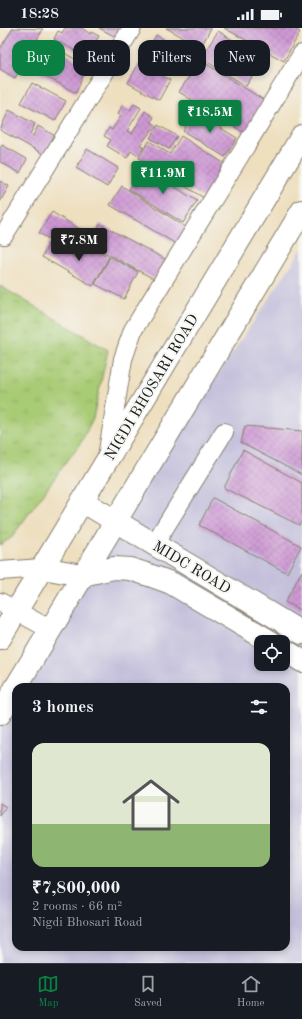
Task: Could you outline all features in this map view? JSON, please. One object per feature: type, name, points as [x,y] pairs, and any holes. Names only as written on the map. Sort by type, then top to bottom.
[{"type":"main road","name":"NIGDI BHOSARI ROAD","points":[[0,638],[8,606],[42,568],[302,136]]},
{"type":"main road","points":[[18,683],[302,211]]},
{"type":"main road","name":"MIDC ROAD","points":[[82,501],[302,633]]},
{"type":"main road","points":[[42,568],[82,575],[114,568],[130,569],[171,583],[259,635]]},
{"type":"main road","points":[[290,653],[302,660]]},
{"type":"main road","points":[[0,714],[12,694]]},
{"type":"street","points":[[4,235],[132,28]]},
{"type":"street","points":[[106,461],[123,359],[133,330],[302,54]]},
{"type":"street","points":[[154,544],[224,432]]},
{"type":"street","points":[[0,571],[42,568]]},
{"type":"street","points":[[8,606],[51,630]]},
{"type":"shaded area","points":[[302,249],[302,963],[0,963],[0,716],[12,696],[12,951],[290,951],[290,683],[19,683],[80,581]]},
{"type":"green space","points":[[0,286],[108,350],[93,418],[81,442],[11,538],[0,545]]},
{"type":"building","points":[[13,28],[43,29],[37,40],[12,40],[12,76],[16,76],[15,78],[0,69],[0,49]]},
{"type":"building","points":[[65,28],[82,28],[90,34],[91,32],[99,36],[96,40],[73,40],[73,50],[65,45],[65,40],[54,39],[58,31],[62,33]]},
{"type":"building","points":[[99,28],[119,28],[114,36]]},
{"type":"building","points":[[166,28],[211,28],[205,40],[188,40]]},
{"type":"building","points":[[224,28],[293,28],[300,32],[284,61],[270,53],[270,40],[246,40]]},
{"type":"building","points":[[218,31],[232,40],[214,40],[214,66],[206,61],[206,50]]},
{"type":"building","points":[[156,35],[165,40],[153,40]]},
{"type":"building","points":[[65,53],[73,58],[73,76],[83,76],[76,93],[45,76],[65,76]]},
{"type":"building","points":[[206,64],[214,69],[214,76],[226,76],[267,102],[246,134],[179,92],[190,76],[206,76]]},
{"type":"building","points":[[138,65],[138,76],[163,76],[170,80],[159,100],[128,83]]},
{"type":"building","points":[[230,76],[252,76],[246,86]]},
{"type":"building","points":[[32,83],[66,101],[55,121],[21,103]]},
{"type":"building","points":[[134,104],[141,108],[127,131],[132,134],[145,111],[154,117],[151,122],[156,125],[140,145],[144,147],[138,156],[131,151],[127,158],[107,146],[111,140],[104,136],[109,128],[112,130],[121,116],[118,114],[122,106],[130,110]]},
{"type":"building","points":[[9,110],[35,124],[30,134],[33,136],[38,126],[57,137],[47,156],[0,130]]},
{"type":"building","points":[[195,112],[237,138],[225,157],[183,131]]},
{"type":"building","points":[[158,125],[177,136],[169,149],[150,138]]},
{"type":"building","points":[[181,136],[225,164],[204,198],[139,158],[149,141],[170,154]]},
{"type":"building","points":[[2,145],[27,159],[20,173],[0,162],[0,149]]},
{"type":"building","points":[[87,149],[118,168],[107,187],[76,168]]},
{"type":"building","points":[[143,167],[197,201],[183,223],[129,189]]},
{"type":"building","points":[[0,181],[9,186],[0,202]]},
{"type":"building","points":[[122,186],[187,228],[178,245],[110,205]]},
{"type":"building","points":[[52,212],[86,233],[73,254],[39,233]]},
{"type":"building","points":[[100,224],[165,259],[154,279],[89,244]]},
{"type":"building","points":[[49,243],[76,258],[84,243],[109,257],[93,286],[42,257]]},
{"type":"building","points":[[110,257],[138,272],[124,299],[95,284]]},
{"type":"building","points":[[245,426],[302,431],[302,475],[241,443]]},
{"type":"building","points":[[243,450],[302,483],[302,521],[299,525],[224,488]]},
{"type":"building","points":[[213,498],[301,546],[287,573],[199,525]]},
{"type":"building","points":[[302,571],[302,611],[285,602]]},
{"type":"building","points":[[0,803],[6,807],[0,816]]}]
